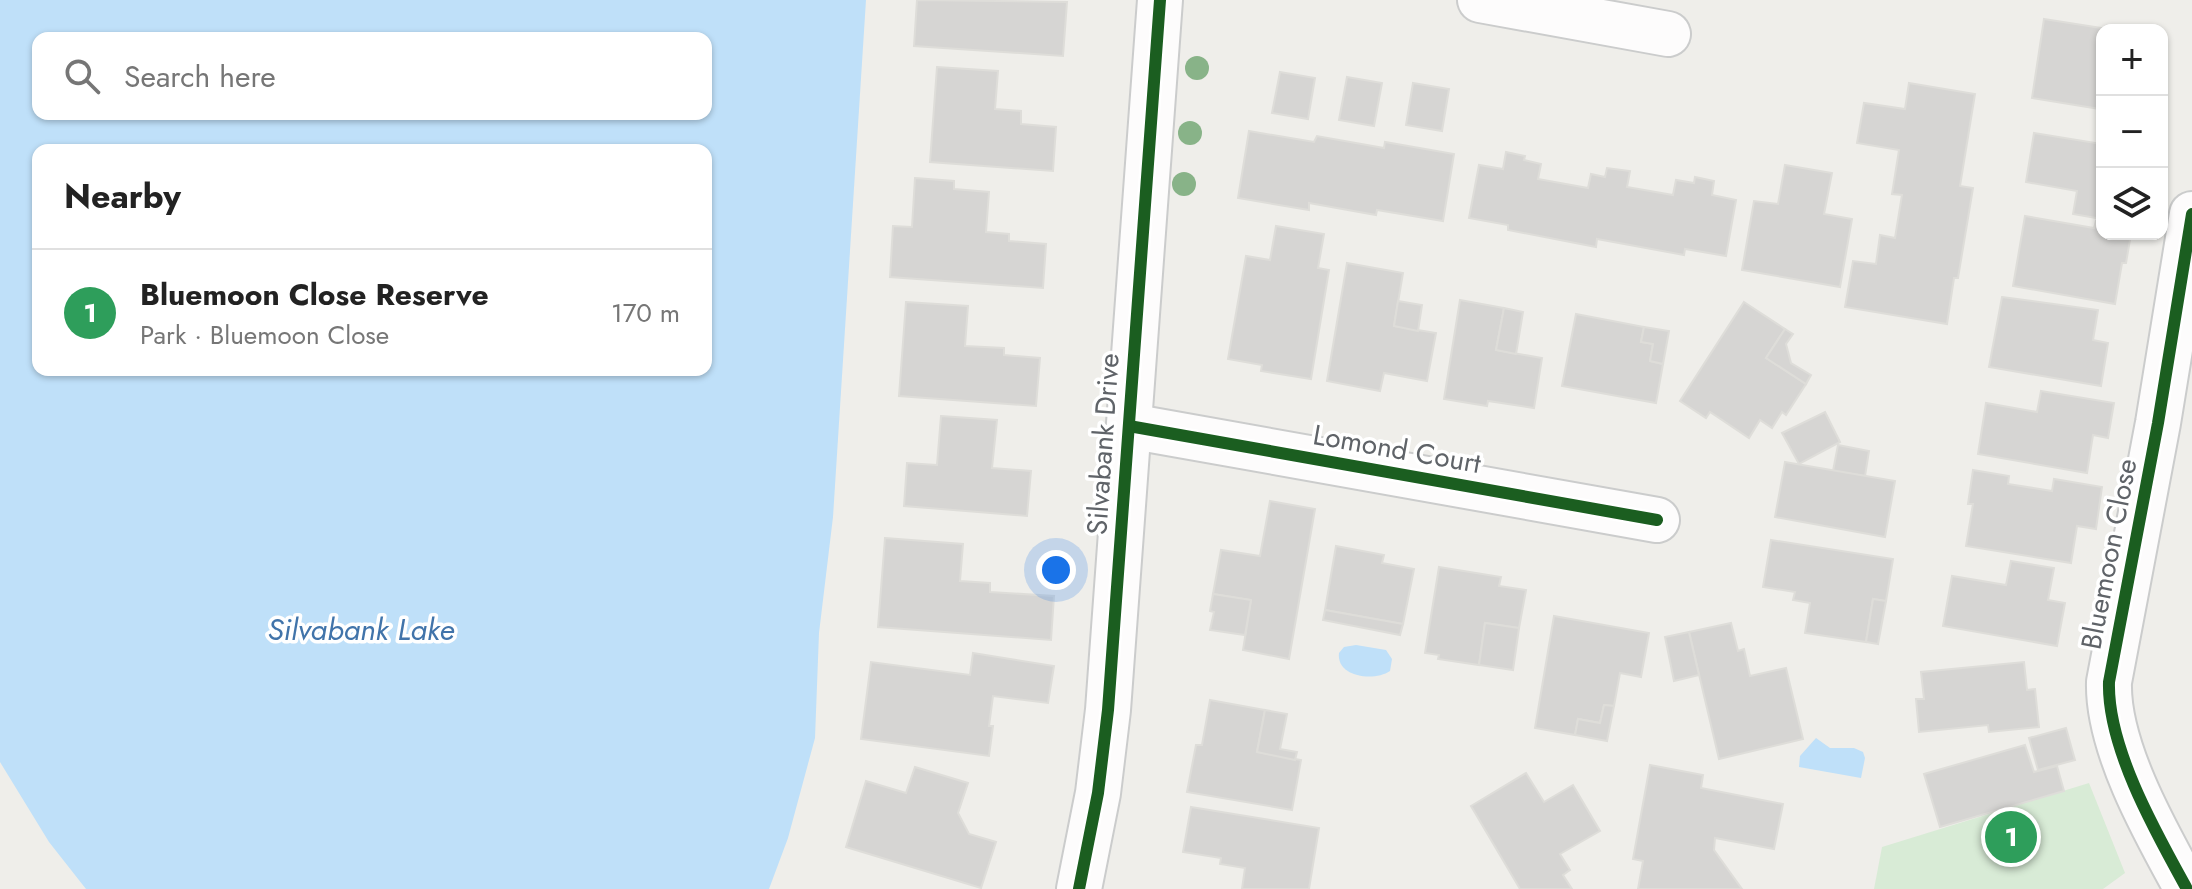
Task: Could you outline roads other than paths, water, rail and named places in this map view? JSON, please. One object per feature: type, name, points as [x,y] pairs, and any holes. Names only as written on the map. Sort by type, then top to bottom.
[{"type":"street","name":"Silvabank Drive","points":[[1079,889],[1098,793],[1108,710],[1160,0]]},
{"type":"street","points":[[1480,0],[1668,34]]},
{"type":"street","name":"Bluemoon Close","points":[[2187,889],[2146,814],[2114,728],[2108,699],[2109,682],[2175,425],[2192,214]]},
{"type":"street","name":"Lomond Court","points":[[1129,426],[1657,520]]},
{"type":"water","name":"Silvabank Lake","points":[[0,0],[866,0],[833,517],[819,633],[815,738],[788,838],[769,889],[86,889],[49,842],[0,762]]},
{"type":"water","points":[[1356,645],[1386,650],[1392,659],[1390,671],[1366,676],[1343,667],[1339,653],[1344,647]]},
{"type":"water","points":[[1816,738],[1830,748],[1854,748],[1863,752],[1865,758],[1861,778],[1799,767],[1800,756]]},
{"type":"place","name":"Bluemoon Close Reserve","points":[[2011,837]]}]
